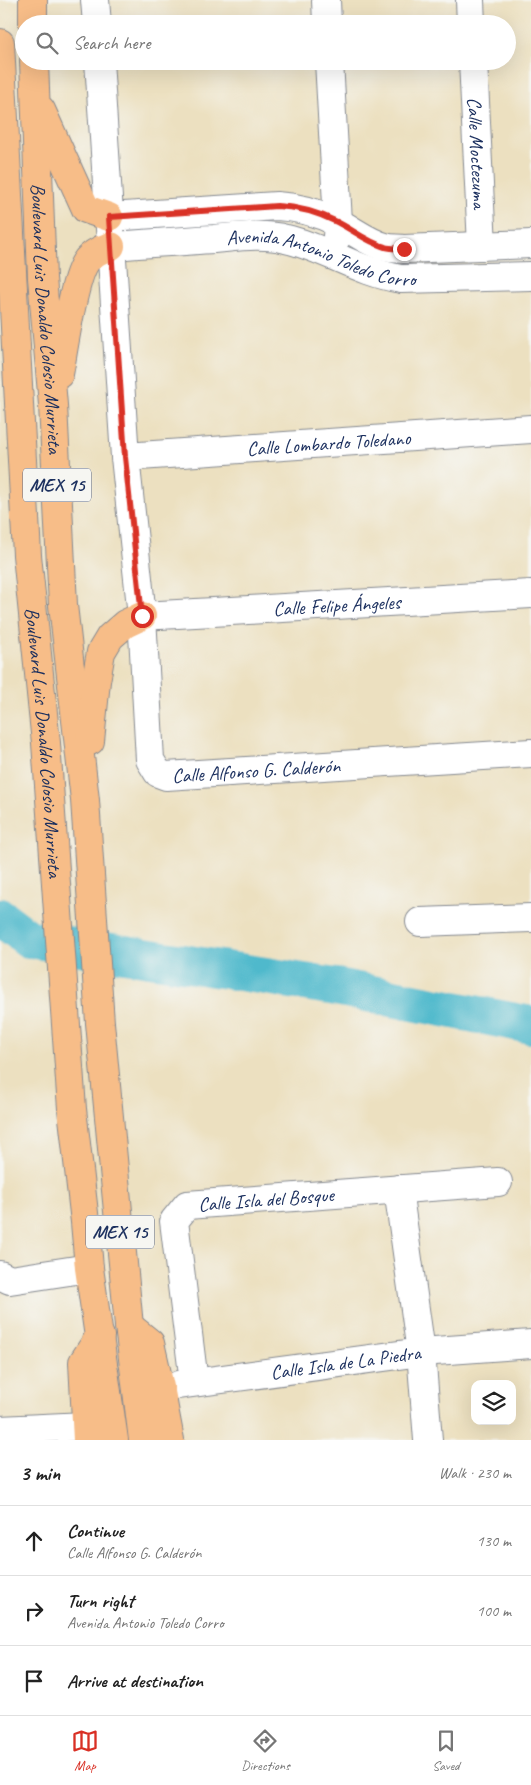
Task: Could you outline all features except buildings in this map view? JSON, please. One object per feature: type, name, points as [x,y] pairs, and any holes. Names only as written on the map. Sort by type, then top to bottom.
[{"type":"highway","points":[[32,0],[33,15]]},
{"type":"highway","name":"Boulevard Luis Donaldo Colosio Murrieta","points":[[0,43],[4,235],[27,555],[46,743],[72,1109],[85,1222],[88,1268],[100,1336],[114,1440]]},
{"type":"highway","name":"Boulevard Luis Donaldo Colosio Murrieta","points":[[34,70],[42,278],[53,405],[63,605],[86,800],[100,1023],[129,1326],[143,1440]]},
{"type":"highway","name":"MEX 15","points":[[35,96],[86,209],[109,217]]},
{"type":"highway","name":"MEX 15","points":[[53,405],[78,281],[87,260],[98,250],[111,246]]},
{"type":"highway","name":"MEX 15","points":[[86,800],[100,652],[110,637],[125,624],[142,616]]},
{"type":"highway","points":[[129,1326],[150,1343],[170,1440]]},
{"type":"highway","points":[[87,1433],[83,1362],[100,1336]]},
{"type":"street","points":[[95,0],[96,15]]},
{"type":"street","points":[[326,0],[327,15]]},
{"type":"street","points":[[470,0],[471,15]]},
{"type":"street","name":"Calle Alfonso G. Calderón","points":[[101,70],[125,457],[142,616],[150,760],[158,773],[166,776],[531,753]]},
{"type":"street","points":[[330,70],[338,222],[335,257]]},
{"type":"street","name":"Calle Moctezuma","points":[[473,70],[482,246]]},
{"type":"street","name":"Avenida Antonio Toledo Corro","points":[[109,217],[277,206],[297,207],[338,222],[369,240],[386,247],[404,249],[531,244]]},
{"type":"street","name":"Avenida Antonio Toledo Corro","points":[[111,246],[257,236],[285,238],[370,272],[401,279],[531,276]]},
{"type":"street","name":"Calle Lombardo Toledano","points":[[125,457],[531,429]]},
{"type":"street","name":"Calle Felipe Ángeles","points":[[142,616],[531,594]]},
{"type":"street","points":[[420,922],[531,918]]},
{"type":"street","name":"Calle Isla del Bosque","points":[[194,1382],[174,1220],[187,1205],[498,1182]]},
{"type":"street","points":[[398,1189],[421,1352],[428,1440]]},
{"type":"street","points":[[3,1280],[88,1268]]},
{"type":"street","name":"Calle Isla de La Piedra","points":[[160,1387],[421,1352],[531,1344]]},
{"type":"street","points":[[0,1430],[87,1433]]},
{"type":"waterway","points":[[0,917],[29,939],[336,987],[531,1025]]},
{"type":"route","points":[[142,616],[125,457],[109,217],[277,206],[297,207],[338,222],[369,240],[386,247],[404,249]]}]
